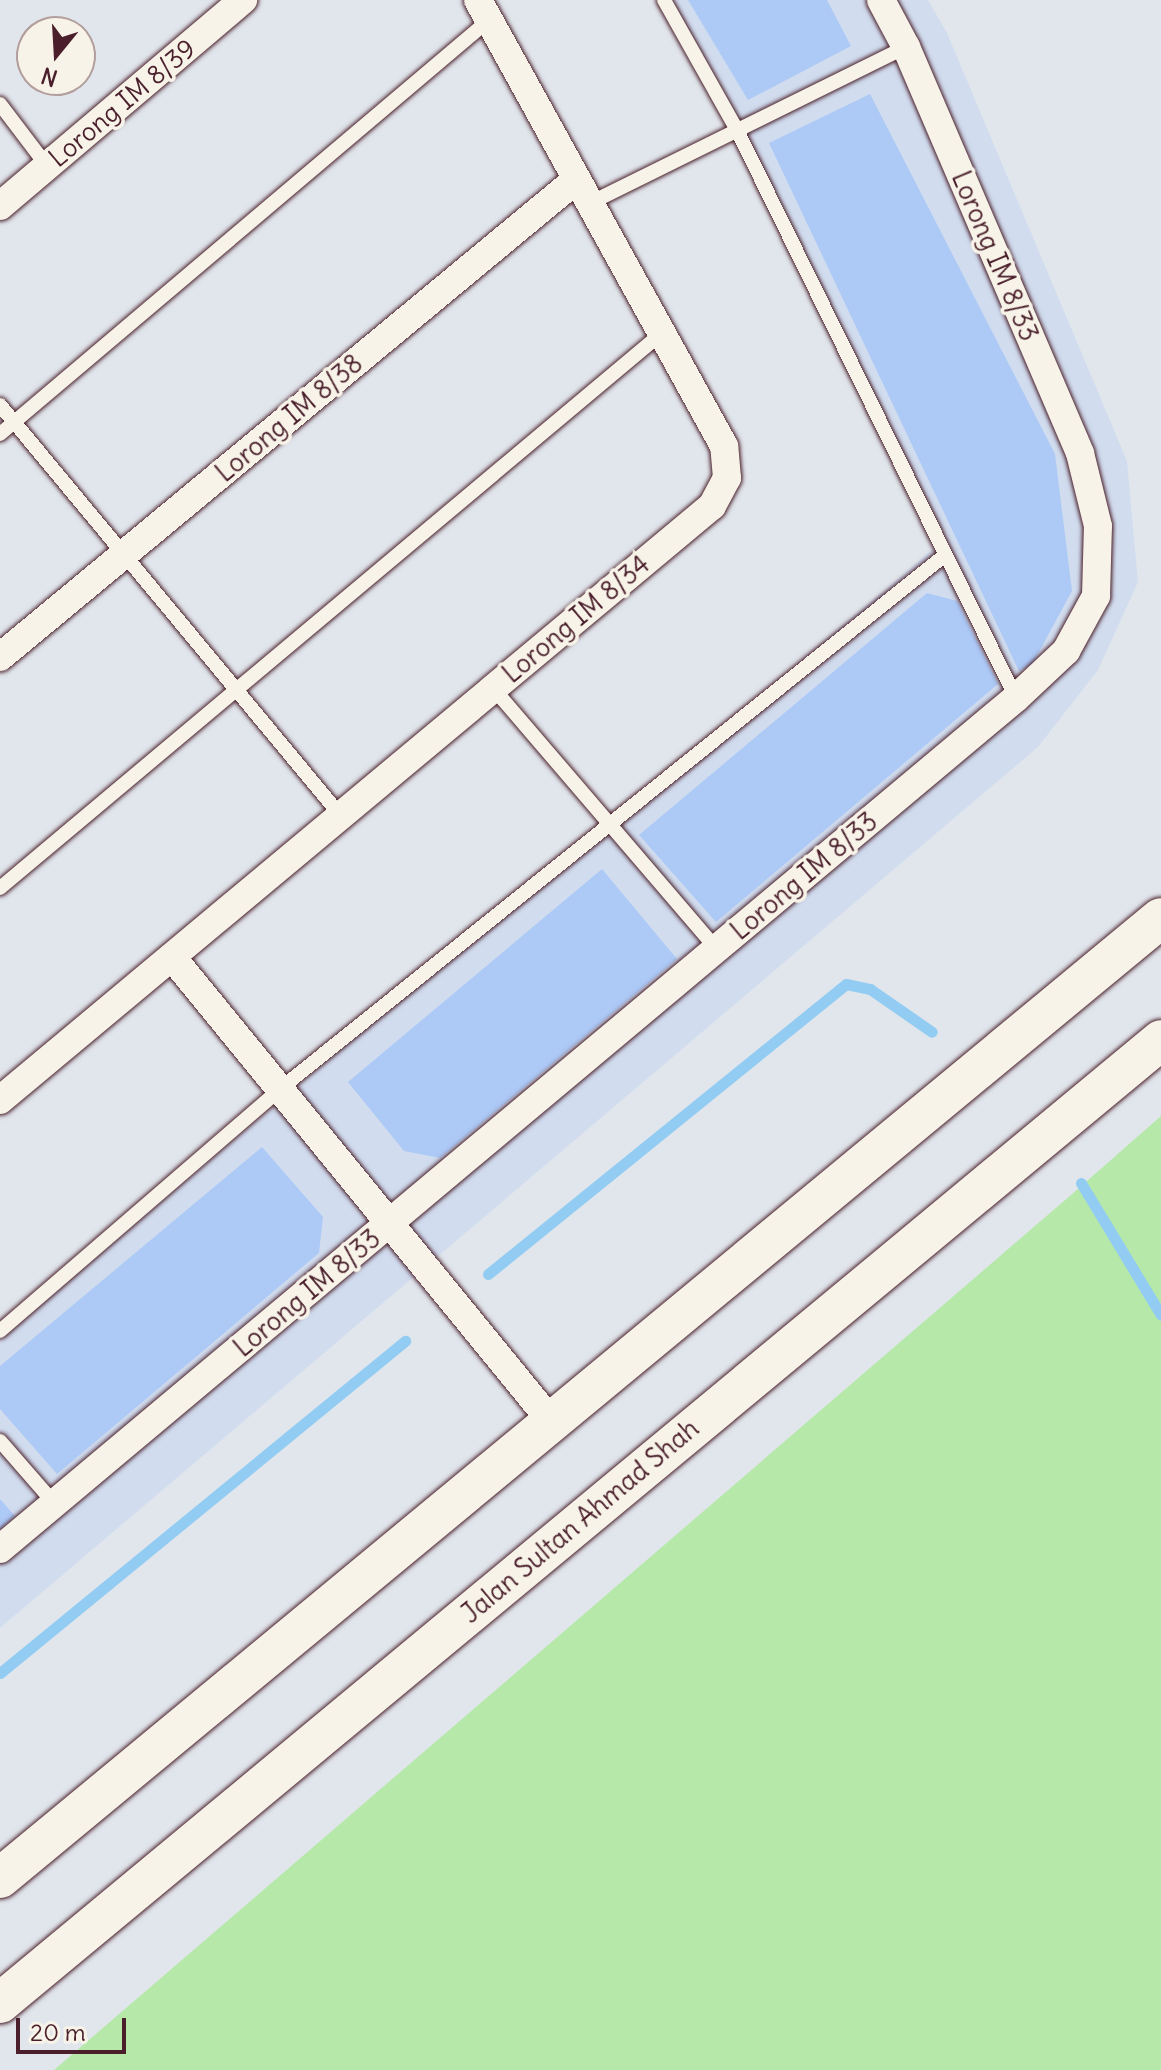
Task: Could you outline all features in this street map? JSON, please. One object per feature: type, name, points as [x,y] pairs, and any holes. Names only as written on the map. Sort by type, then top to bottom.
[{"type":"main road","points":[[0,1878],[1161,918]]},
{"type":"main road","name":"Jalan Sultan Ahmad Shah","points":[[0,2003],[1161,1040]]},
{"type":"street","name":"Lorong IM 8/39","points":[[0,206],[243,0]]},
{"type":"street","name":"Lorong IM 8/33","points":[[0,1549],[1016,698],[1066,651],[1096,596],[1098,526],[1080,453],[906,47],[881,0]]},
{"type":"street","name":"Lorong IM 8/34","points":[[0,1100],[712,506],[727,478],[724,446],[484,10]]},
{"type":"street","name":"Lorong IM 8/38","points":[[0,657],[583,191]]},
{"type":"street","points":[[172,957],[551,1421]]},
{"type":"lane","points":[[664,0],[737,130],[1016,698]]},
{"type":"lane","points":[[0,434],[484,10]]},
{"type":"lane","points":[[583,191],[737,130],[906,47]]},
{"type":"lane","points":[[0,104],[47,166]]},
{"type":"lane","points":[[0,888],[662,333]]},
{"type":"lane","points":[[0,405],[341,816]]},
{"type":"lane","points":[[0,1331],[280,1089],[945,555]]},
{"type":"lane","points":[[493,688],[717,949]]},
{"type":"lane","points":[[0,1441],[55,1504]]},
{"type":"shaded area","points":[[662,0],[928,0],[947,33],[1127,461],[1138,582],[1098,670],[1038,747],[0,1628],[0,1338],[940,543],[715,90]]},
{"type":"green space","points":[[1161,1116],[1161,2070],[54,2070],[1071,1195]]},
{"type":"building","points":[[688,0],[827,0],[851,46],[748,100]]},
{"type":"building","points":[[870,94],[1055,454],[1072,591],[1033,663],[1019,671],[769,143]]},
{"type":"building","points":[[927,593],[957,601],[998,684],[716,922],[639,835]]},
{"type":"building","points":[[602,869],[677,959],[440,1158],[404,1151],[348,1082]]},
{"type":"building","points":[[262,1147],[323,1217],[319,1253],[57,1474],[0,1409],[0,1366]]},
{"type":"building","points":[[0,1499],[15,1516],[0,1529]]},
{"type":"waterway","points":[[488,1274],[846,984],[870,989],[932,1032]]},
{"type":"waterway","points":[[1081,1183],[1161,1315]]},
{"type":"waterway","points":[[0,1673],[405,1341]]}]
